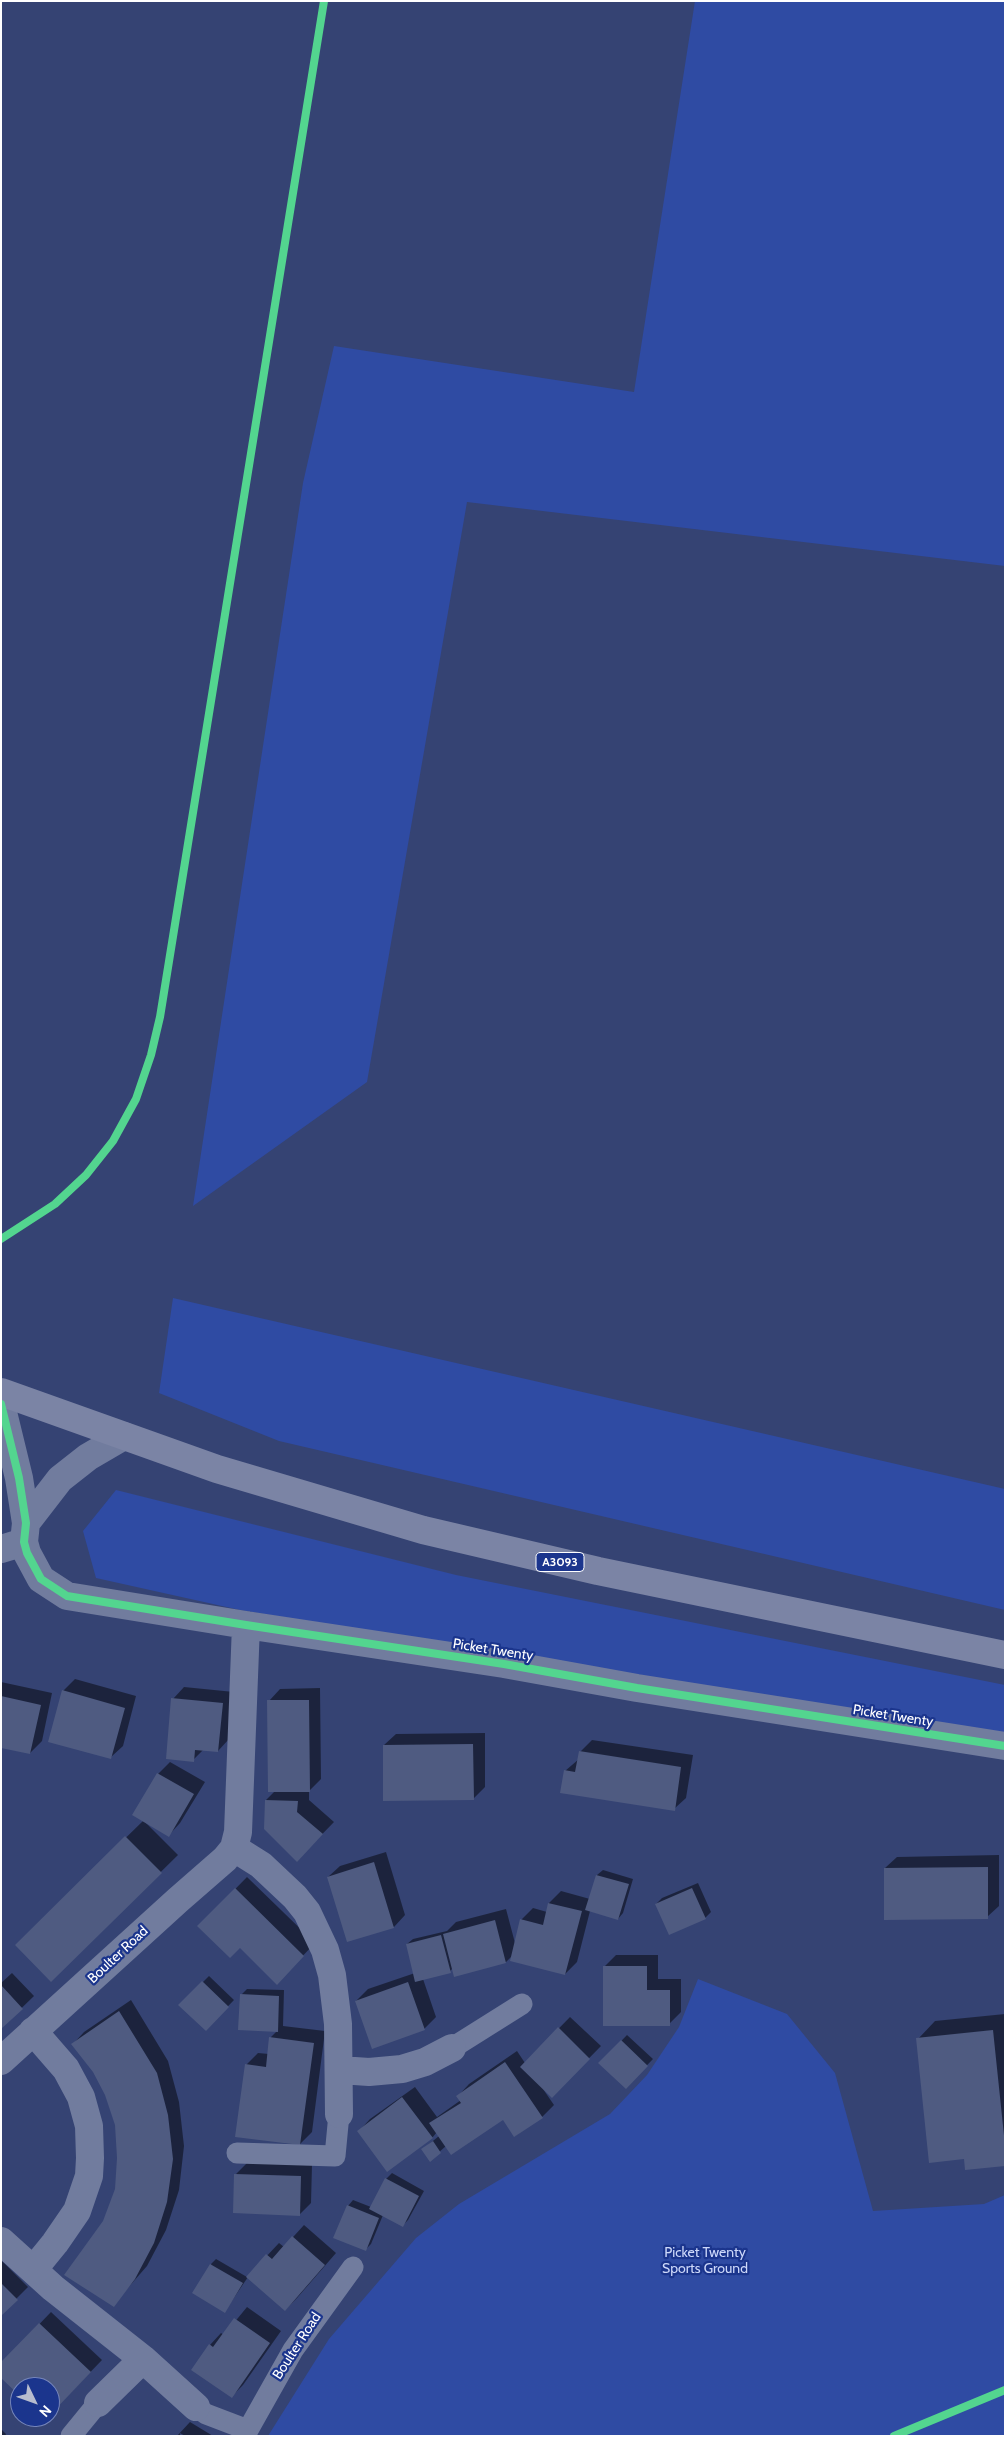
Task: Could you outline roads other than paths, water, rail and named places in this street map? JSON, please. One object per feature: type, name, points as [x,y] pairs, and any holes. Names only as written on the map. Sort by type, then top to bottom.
[{"type":"main road","name":"A3093","points":[[1,1392],[293,1493],[423,1530],[598,1571],[1005,1655]]},
{"type":"street","name":"Picket Twenty","points":[[1,1404],[19,1478],[17,1538],[41,1579],[67,1596],[504,1664],[637,1688],[1005,1746]]},
{"type":"street","points":[[17,1538],[60,1479],[88,1457],[124,1436]]},
{"type":"street","points":[[246,1625],[238,1832],[234,1848],[261,1865],[284,1885],[306,1912],[325,1950],[332,1975],[338,2024],[339,2114]]},
{"type":"street","name":"Boulter Road","points":[[1,2061],[225,1859],[234,1848]]},
{"type":"street","points":[[33,2031],[66,2069],[81,2097],[89,2126],[90,2158],[89,2176],[77,2211],[55,2244],[33,2270]]},
{"type":"street","points":[[340,2070],[369,2072],[402,2069],[425,2062],[452,2048]]},
{"type":"street","name":"Boulter Road","points":[[1,2241],[33,2270],[143,2359],[196,2407]]},
{"type":"street","points":[[98,2403],[143,2359]]},
{"type":"lane","points":[[452,2048],[522,2004]]},
{"type":"lane","points":[[237,2153],[335,2156],[339,2114]]},
{"type":"lane","name":"Boulter Road","points":[[196,2407],[206,2414],[246,2433],[293,2350],[353,2267]]},
{"type":"lane","points":[[71,2436],[98,2403]]},
{"type":"park label","name":"Picket Twenty Sports Ground","points":[[705,2262]]}]
